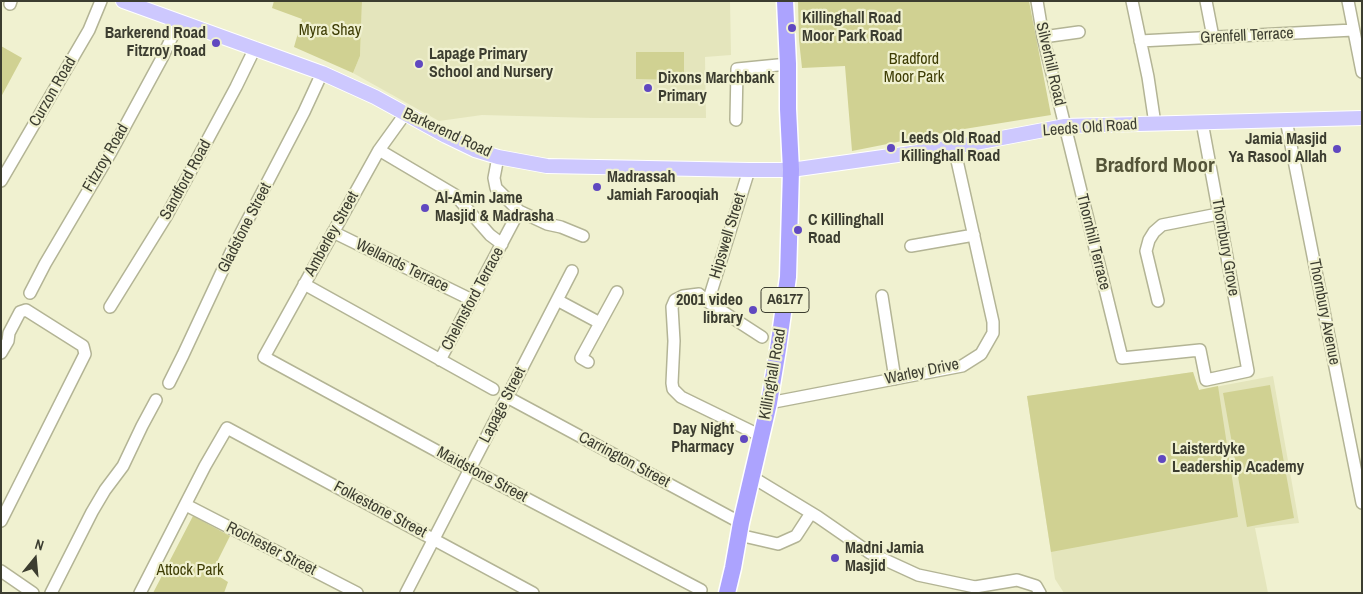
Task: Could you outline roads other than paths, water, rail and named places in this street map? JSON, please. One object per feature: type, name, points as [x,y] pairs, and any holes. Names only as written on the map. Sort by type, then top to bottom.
[{"type":"highway","name":"Killinghall Road","points":[[727,593],[768,403],[788,277],[791,170],[785,1]]},
{"type":"main road","name":"Barkerend Road","points":[[123,1],[322,73],[375,97],[467,146],[498,157],[547,166],[791,170]]},
{"type":"main road","name":"Leeds Old Road","points":[[791,170],[954,147],[1065,126],[1286,120],[1361,120]]},
{"type":"street","name":"Curzon Road","points":[[1,181],[89,30],[101,1]]},
{"type":"street","name":"Silverhill Road","points":[[1037,1],[1065,126]]},
{"type":"street","points":[[1132,1],[1148,77],[1155,124]]},
{"type":"street","points":[[1206,1],[1212,37]]},
{"type":"street","points":[[1348,1],[1362,72]]},
{"type":"street","name":"Fitzroy Road","points":[[30,292],[134,109],[179,22]]},
{"type":"street","name":"Grenfell Terrace","points":[[1140,40],[1353,30]]},
{"type":"street","points":[[1044,37],[1078,32]]},
{"type":"street","name":"Sandford Road","points":[[110,307],[168,215],[255,48]]},
{"type":"street","points":[[736,120],[736,69],[788,64]]},
{"type":"street","name":"Gladstone Street","points":[[169,383],[232,250],[300,121],[322,73]]},
{"type":"street","name":"Amberley Street","points":[[264,357],[379,150],[405,114]]},
{"type":"street","name":"Thornbury Avenue","points":[[1286,120],[1362,503]]},
{"type":"street","name":"Thornbury Grove","points":[[1202,122],[1248,371]]},
{"type":"street","name":"Thornhill Terrace","points":[[1065,126],[1122,358],[1200,350],[1206,380],[1248,371]]},
{"type":"street","name":"Warley Drive","points":[[768,403],[962,366],[981,354],[993,332],[993,322],[954,147]]},
{"type":"street","points":[[379,150],[455,195],[490,235],[502,244]]},
{"type":"street","points":[[498,157],[494,178],[496,188],[519,211],[547,224],[561,227],[583,236]]},
{"type":"street","name":"Hipswell Street","points":[[708,302],[749,170]]},
{"type":"street","name":"Chelmsford Terrace","points":[[440,360],[519,211]]},
{"type":"street","points":[[1158,301],[1146,251],[1149,240],[1154,232],[1162,225],[1218,214]]},
{"type":"street","name":"Wellands Terrace","points":[[333,232],[472,300]]},
{"type":"street","points":[[911,246],[974,234]]},
{"type":"street","name":"Lapage Street","points":[[406,593],[572,271]]},
{"type":"street","points":[[304,284],[493,389]]},
{"type":"street","points":[[588,362],[581,358],[617,292]]},
{"type":"street","points":[[761,436],[681,397],[673,389],[674,341],[672,307],[675,300],[683,296],[700,294],[708,302],[762,337]]},
{"type":"street","points":[[882,296],[895,379]]},
{"type":"street","points":[[557,300],[600,323]]},
{"type":"street","points":[[1,353],[20,312],[26,310],[83,346],[85,354],[1,522]]},
{"type":"street","name":"Maidstone Street","points":[[264,357],[470,469],[701,590]]},
{"type":"street","name":"Carrington Street","points":[[507,397],[740,529],[778,544],[796,536],[811,513]]},
{"type":"street","points":[[51,593],[92,512],[105,490],[123,466],[156,400]]},
{"type":"street","name":"Folkestone Street","points":[[186,505],[205,466],[227,428],[533,593]]},
{"type":"street","points":[[752,477],[811,513],[870,553],[918,575],[975,587],[1017,580],[1036,586],[1040,593]]},
{"type":"street","points":[[140,593],[186,505]]},
{"type":"street","name":"Rochester Street","points":[[186,505],[357,593]]},
{"type":"street","points":[[1,571],[33,593]]},
{"type":"place","name":"Killinghall Road Moor Park Road","points":[[792,28]]},
{"type":"place","name":"Barkerend Road Fitzroy Road","points":[[216,43]]},
{"type":"place","name":"Lapage Primary School and Nursery","points":[[419,64]]},
{"type":"place","name":"Dixons Marchbank Primary","points":[[648,88]]},
{"type":"place","name":"Leeds Old Road Killinghall Road","points":[[891,148]]},
{"type":"place","name":"Jamia Masjid Ya Rasool Allah","points":[[1337,149]]},
{"type":"place","name":"Madrassah Jamiah Farooqiah","points":[[597,187]]},
{"type":"place","name":"Al-Amin Jame Masjid & Madrasha","points":[[425,208]]},
{"type":"place","name":"C Killinghall Road","points":[[798,230]]},
{"type":"place","name":"2001 video library","points":[[753,310]]},
{"type":"place","name":"Day Night Pharmacy","points":[[744,439]]},
{"type":"place","name":"Laisterdyke Leadership Academy","points":[[1162,459]]},
{"type":"place","name":"Madni Jamia Masjid","points":[[835,558]]},
{"type":"district","name":"Bradford Moor","points":[[1155,166]]},
{"type":"park label","name":"Myra Shay","points":[[330,31]]},
{"type":"park label","name":"Bradford Moor Park","points":[[914,69]]},
{"type":"park label","name":"Attock Park","points":[[190,571]]}]
